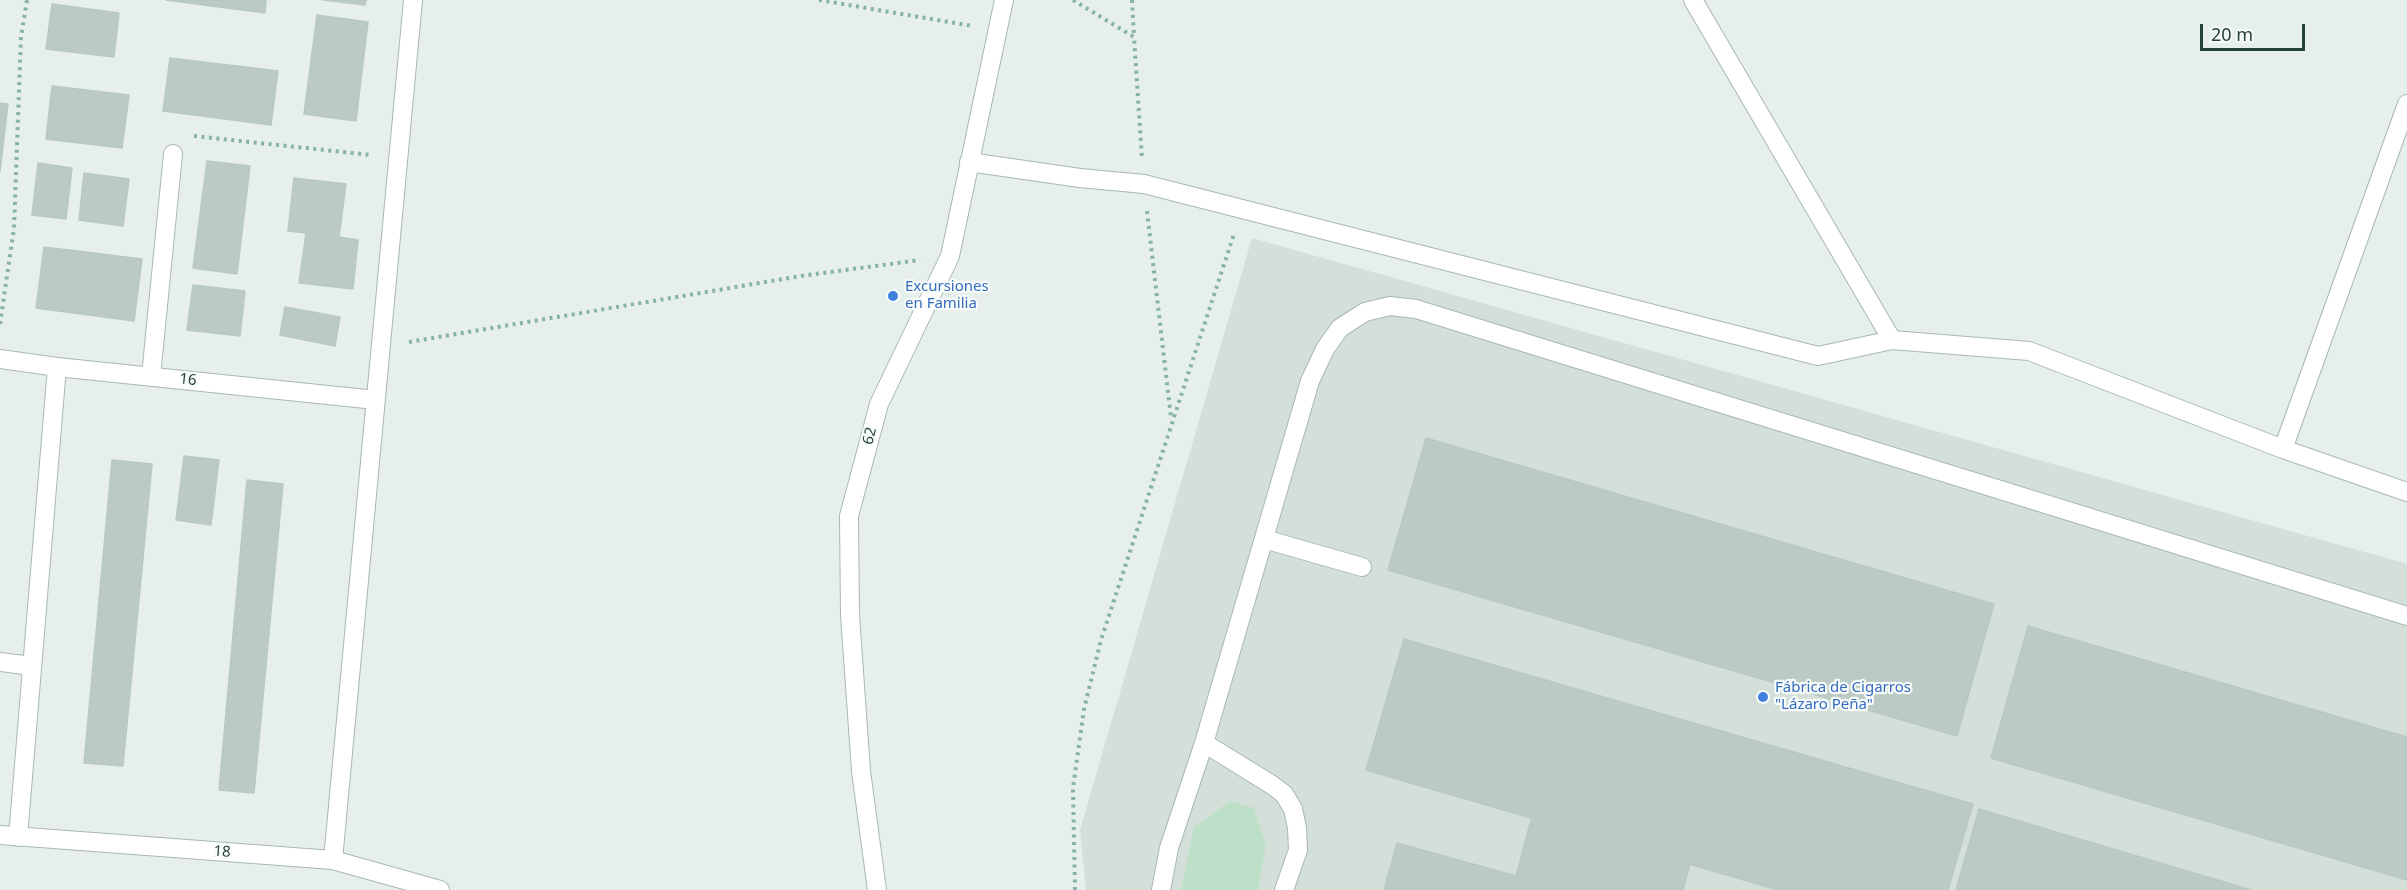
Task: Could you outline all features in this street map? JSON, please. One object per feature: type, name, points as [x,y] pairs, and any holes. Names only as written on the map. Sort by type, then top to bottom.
[{"type":"street","points":[[333,860],[413,0]]},
{"type":"street","name":"62","points":[[878,890],[861,771],[850,615],[849,516],[879,404],[950,256],[1004,0]]},
{"type":"street","points":[[1693,0],[1892,340]]},
{"type":"street","points":[[2283,449],[2407,104]]},
{"type":"street","points":[[151,376],[173,154]]},
{"type":"street","points":[[969,162],[1080,178],[1144,184],[1818,356],[1892,340],[2029,351],[2283,449],[2407,492]]},
{"type":"street","points":[[1161,890],[1169,849],[1204,744],[1310,381],[1325,349],[1340,328],[1365,312],[1390,306],[1427,313],[2407,616]]},
{"type":"street","name":"16","points":[[0,359],[376,400]]},
{"type":"street","points":[[9,836],[32,666],[57,367]]},
{"type":"street","points":[[1264,539],[1362,567]]},
{"type":"street","points":[[0,662],[32,666]]},
{"type":"street","points":[[1204,744],[1272,785],[1284,794],[1293,809],[1298,850],[1284,890]]},
{"type":"street","name":"18","points":[[9,836],[333,860],[440,890]]},
{"type":"path","points":[[0,324],[14,228],[21,37],[27,0]]},
{"type":"path","points":[[819,0],[997,30]]},
{"type":"path","points":[[1073,0],[1134,37]]},
{"type":"path","points":[[1132,0],[1144,184],[1172,422]]},
{"type":"path","points":[[173,154],[180,139],[191,136],[399,159]]},
{"type":"path","points":[[1075,890],[1072,788],[1084,709],[1101,640],[1241,210]]},
{"type":"path","points":[[381,347],[801,276],[950,256]]},
{"type":"shaded area","name":"Fábrica de Cigarros \"Lázaro Peña\"","points":[[1252,238],[2407,564],[2407,890],[1086,890],[1080,830]]},
{"type":"green space","points":[[1230,801],[1254,808],[1266,845],[1258,890],[1181,890],[1194,827]]},
{"type":"building","points":[[166,0],[266,0],[265,13]]},
{"type":"building","points":[[323,0],[366,0],[365,5]]},
{"type":"building","points":[[52,4],[119,13],[114,57],[46,49]]},
{"type":"building","points":[[317,15],[368,22],[356,121],[304,114]]},
{"type":"building","points":[[170,58],[278,71],[271,125],[163,111]]},
{"type":"building","points":[[52,86],[129,95],[122,148],[46,139]]},
{"type":"building","points":[[0,103],[8,104],[0,171]]},
{"type":"building","points":[[207,161],[250,166],[237,274],[193,268]]},
{"type":"building","points":[[38,163],[72,168],[66,219],[32,215]]},
{"type":"building","points":[[84,173],[129,179],[123,226],[79,220]]},
{"type":"building","points":[[294,178],[346,184],[339,237],[358,240],[353,289],[299,283],[306,233],[288,231]]},
{"type":"building","points":[[44,247],[142,259],[134,321],[36,308]]},
{"type":"building","points":[[193,285],[245,291],[240,336],[187,330]]},
{"type":"building","points":[[285,307],[340,317],[335,346],[280,335]]},
{"type":"building","points":[[1426,438],[1994,604],[1957,736],[1388,570]]},
{"type":"building","points":[[184,456],[219,460],[211,525],[176,520]]},
{"type":"building","points":[[112,460],[152,464],[123,766],[84,763]]},
{"type":"building","points":[[247,480],[283,484],[254,793],[219,790]]},
{"type":"building","points":[[2028,626],[2407,737],[2407,880],[1991,758]]},
{"type":"building","points":[[1404,639],[1973,804],[1948,890],[1778,890],[1366,770]]},
{"type":"building","points":[[1979,809],[2251,890],[1956,890]]},
{"type":"building","points":[[1531,820],[1690,864],[1683,890],[1384,890],[1397,843],[1516,876]]},
{"type":"place","name":"Excursiones en Familia","points":[[893,296]]},
{"type":"place","name":"Fábrica de Cigarros \"Lázaro Peña\"","points":[[1763,697]]}]
